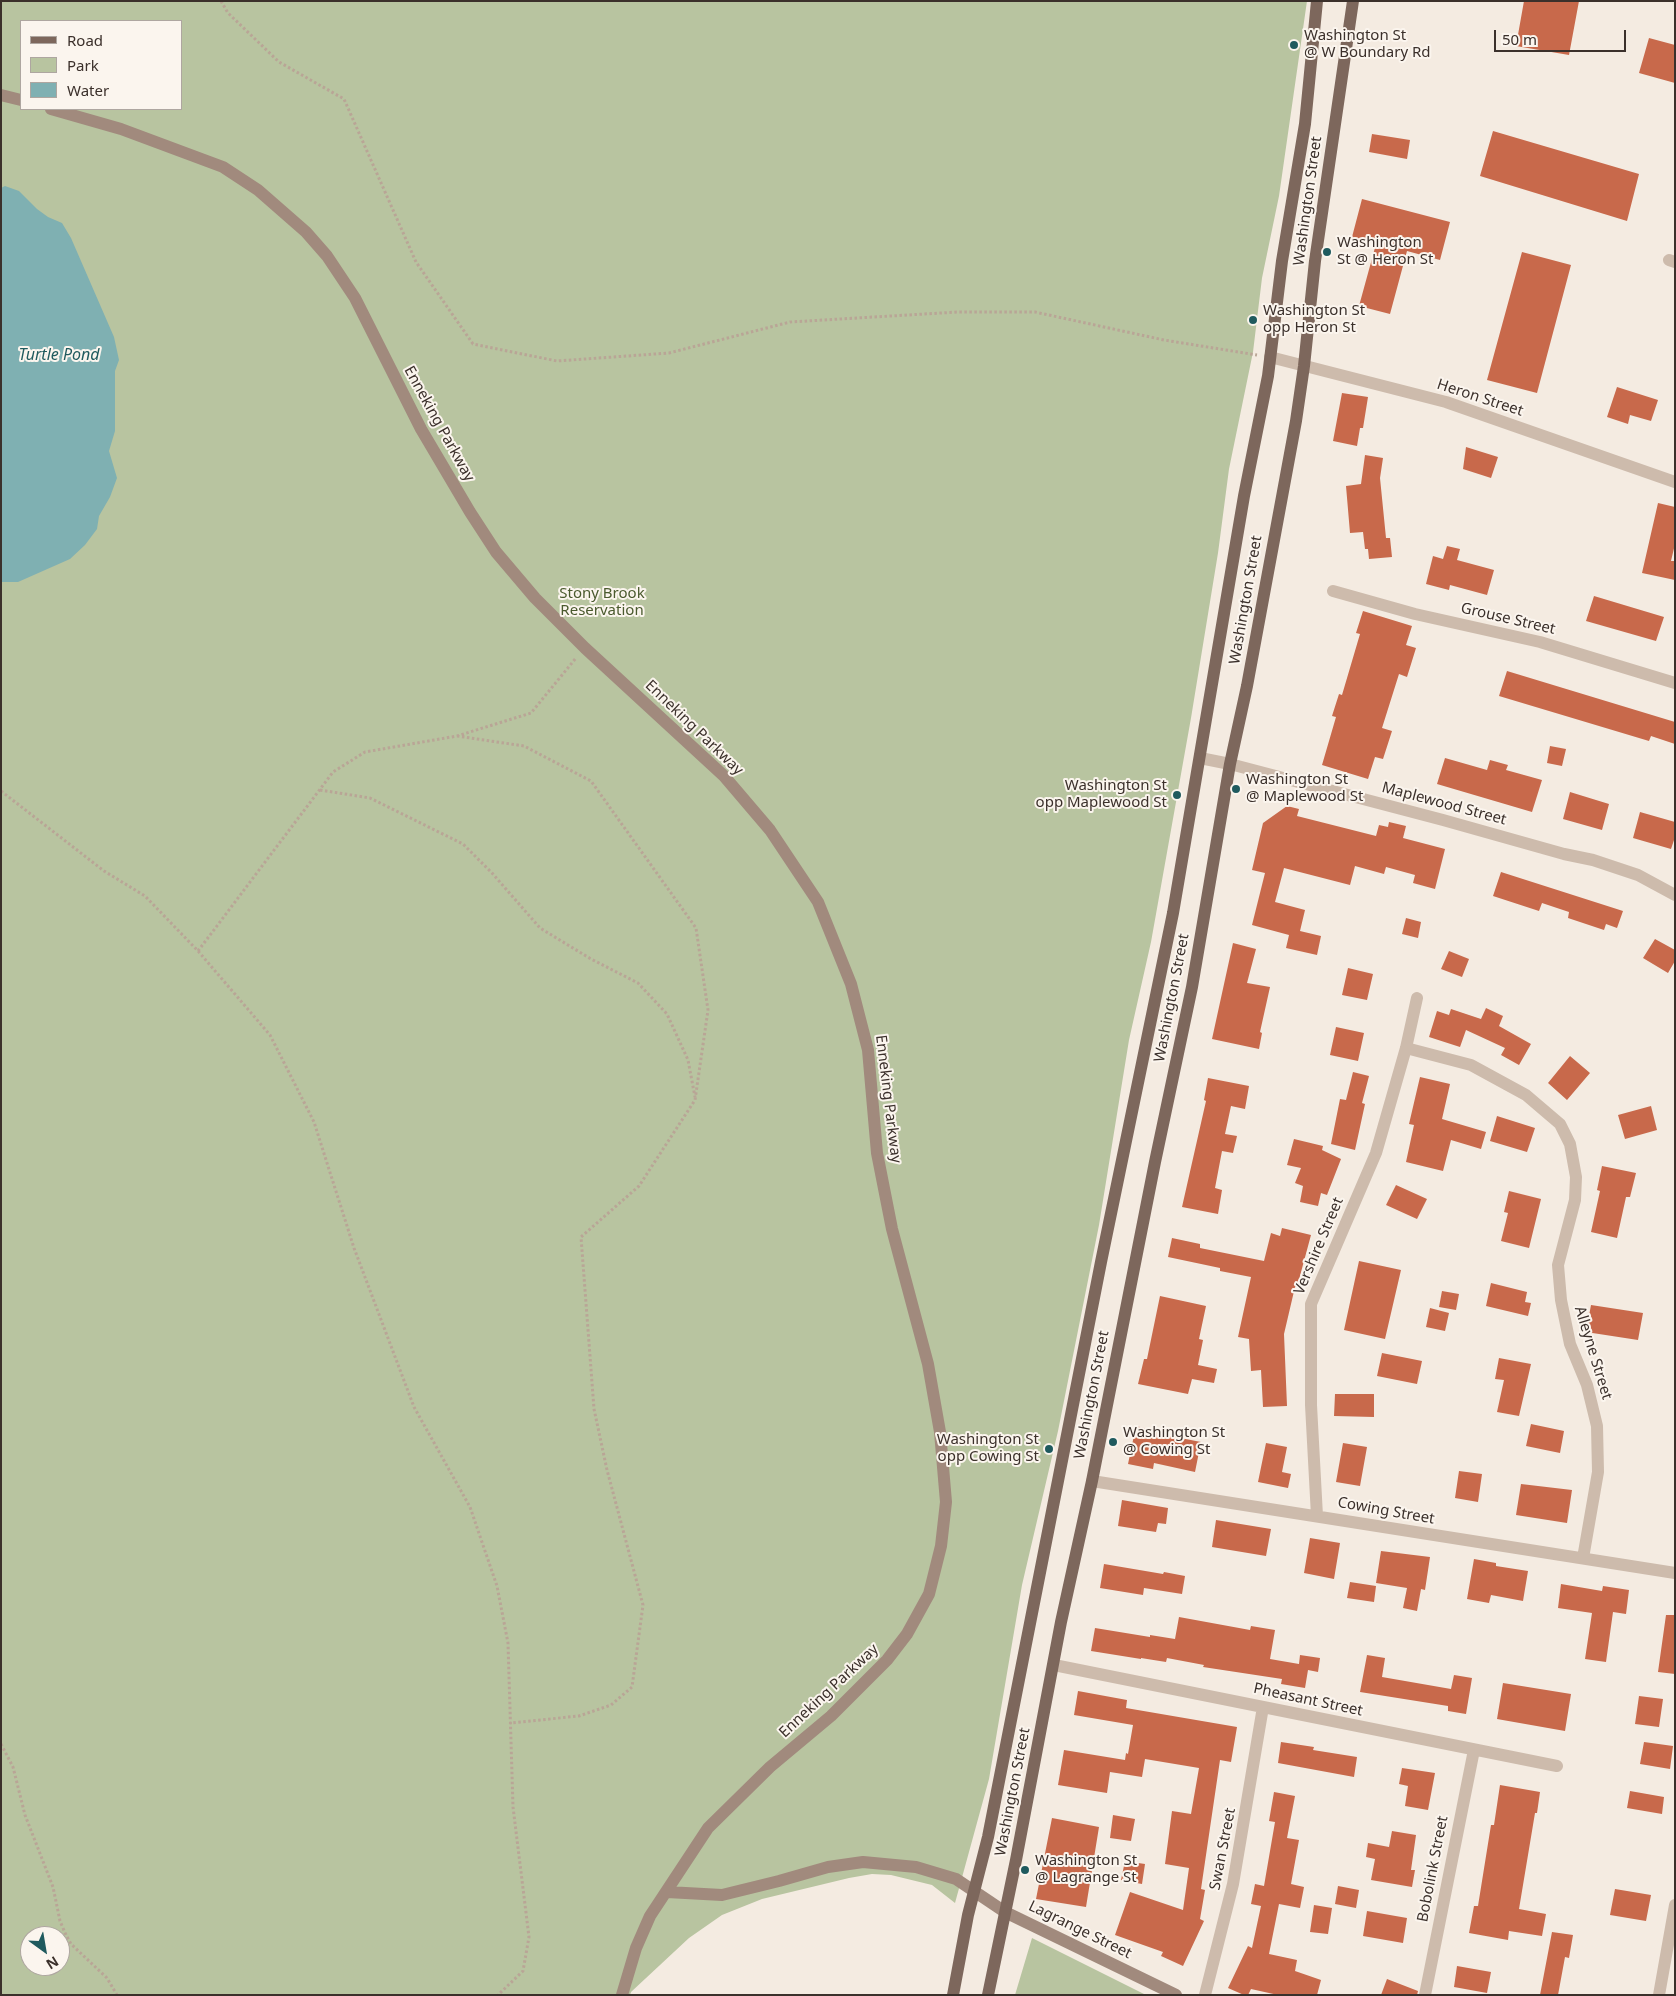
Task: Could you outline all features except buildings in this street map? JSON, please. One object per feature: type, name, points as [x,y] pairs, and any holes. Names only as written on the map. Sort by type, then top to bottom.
[{"type":"main road","name":"Washington Street","points":[[953,1995],[974,1890],[988,1837],[1103,1253],[1173,913],[1244,496],[1270,357],[1282,261],[1305,124],[1317,1]]},
{"type":"main road","name":"Washington Street","points":[[988,1995],[1061,1622],[1092,1481],[1149,1191],[1192,987],[1230,764],[1248,686],[1304,366],[1315,261],[1353,1]]},
{"type":"main road","points":[[1,95],[20,100]]},
{"type":"main road","name":"Enneking Parkway","points":[[54,110],[121,129],[223,167],[258,190],[306,232],[327,256],[355,298],[421,429],[496,552],[535,598],[585,648],[724,776],[770,830],[818,902],[851,984],[868,1050],[877,1153],[892,1230],[928,1364],[940,1432],[946,1502],[941,1546],[929,1594],[907,1634],[887,1660],[831,1716],[770,1767],[708,1828],[650,1916],[636,1948],[622,1995]]},
{"type":"main road","name":"Lagrange Street","points":[[667,1892],[722,1895],[828,1867],[863,1862],[916,1868],[956,1879],[1005,1912],[1176,1995]]},
{"type":"street","name":"Heron Street","points":[[1270,357],[1446,402],[1675,482]]},
{"type":"street","name":"Grouse Street","points":[[1332,591],[1415,614],[1540,642],[1675,683]]},
{"type":"street","name":"Maplewood Street","points":[[1200,758],[1230,764],[1564,854],[1593,860],[1638,876],[1675,895]]},
{"type":"street","name":"Vershire Street","points":[[1317,1516],[1311,1405],[1311,1304],[1376,1153],[1406,1048],[1417,998]]},
{"type":"street","name":"Alleyne Street","points":[[1406,1048],[1471,1065],[1526,1095],[1560,1124],[1570,1144],[1576,1177],[1575,1200],[1558,1265],[1560,1300],[1570,1344],[1591,1401],[1597,1426],[1598,1444],[1598,1472],[1583,1558]]},
{"type":"street","name":"Cowing Street","points":[[1092,1481],[1317,1516],[1399,1531],[1675,1573]]},
{"type":"street","name":"Pheasant Street","points":[[1054,1665],[1557,1766]]},
{"type":"street","name":"Swan Street","points":[[1205,1995],[1233,1884],[1263,1707]]},
{"type":"street","name":"Bobolink Street","points":[[1425,1995],[1474,1750]]},
{"type":"street","points":[[1659,1995],[1675,1905]]},
{"type":"path","points":[[221,1],[228,13],[279,62],[344,99],[416,262],[473,344],[557,361],[669,353],[790,322],[958,312],[1035,312],[1164,340],[1255,355]]},
{"type":"path","points":[[198,951],[333,772],[365,752],[457,736],[531,712],[585,648]]},
{"type":"path","points":[[457,736],[524,746],[592,781],[696,928],[708,1010],[695,1100],[639,1186],[581,1237],[594,1409],[606,1470],[643,1605],[632,1687],[611,1705],[580,1716],[510,1723]]},
{"type":"path","points":[[320,790],[370,798],[463,844],[492,873],[540,928],[591,959],[638,983],[667,1014],[688,1060],[695,1100]]},
{"type":"path","points":[[1,791],[104,870],[145,896],[198,951],[270,1035],[314,1122],[354,1248],[414,1407],[470,1507],[497,1586],[508,1643],[513,1807],[529,1936],[523,1971],[498,1995]]},
{"type":"path","points":[[1,1744],[13,1767],[25,1815],[53,1887],[60,1921],[66,1935],[72,1944],[107,1978],[117,1995]]},
{"type":"green space","name":"Stony Brook Reservation","points":[[1,1],[1307,1],[1279,196],[1262,278],[1253,352],[1229,469],[1218,553],[1191,718],[1151,942],[1129,1040],[1099,1225],[1058,1431],[1022,1585],[989,1779],[955,1903],[932,1885],[891,1875],[872,1874],[762,1899],[722,1915],[689,1938],[630,1995],[1,1995]]},
{"type":"green space","points":[[1032,1938],[1146,1995],[1015,1995]]},
{"type":"water","name":"Turtle Pond","points":[[5,186],[19,191],[37,209],[48,217],[62,223],[71,238],[114,337],[119,360],[115,371],[115,431],[109,451],[117,478],[110,497],[99,516],[97,529],[85,545],[70,559],[18,582],[1,582],[1,188]]},
{"type":"place","name":"Washington St @ W Boundary Rd","points":[[1294,45]]},
{"type":"place","name":"Washington St @ Heron St","points":[[1327,252]]},
{"type":"place","name":"Washington St opp Heron St","points":[[1253,320]]},
{"type":"place","name":"Washington St @ Maplewood St","points":[[1236,789]]},
{"type":"place","name":"Washington St opp Maplewood St","points":[[1177,795]]},
{"type":"place","name":"Washington St @ Cowing St","points":[[1113,1442]]},
{"type":"place","name":"Washington St opp Cowing St","points":[[1049,1449]]},
{"type":"place","name":"Washington St @ Lagrange St","points":[[1025,1870]]}]
